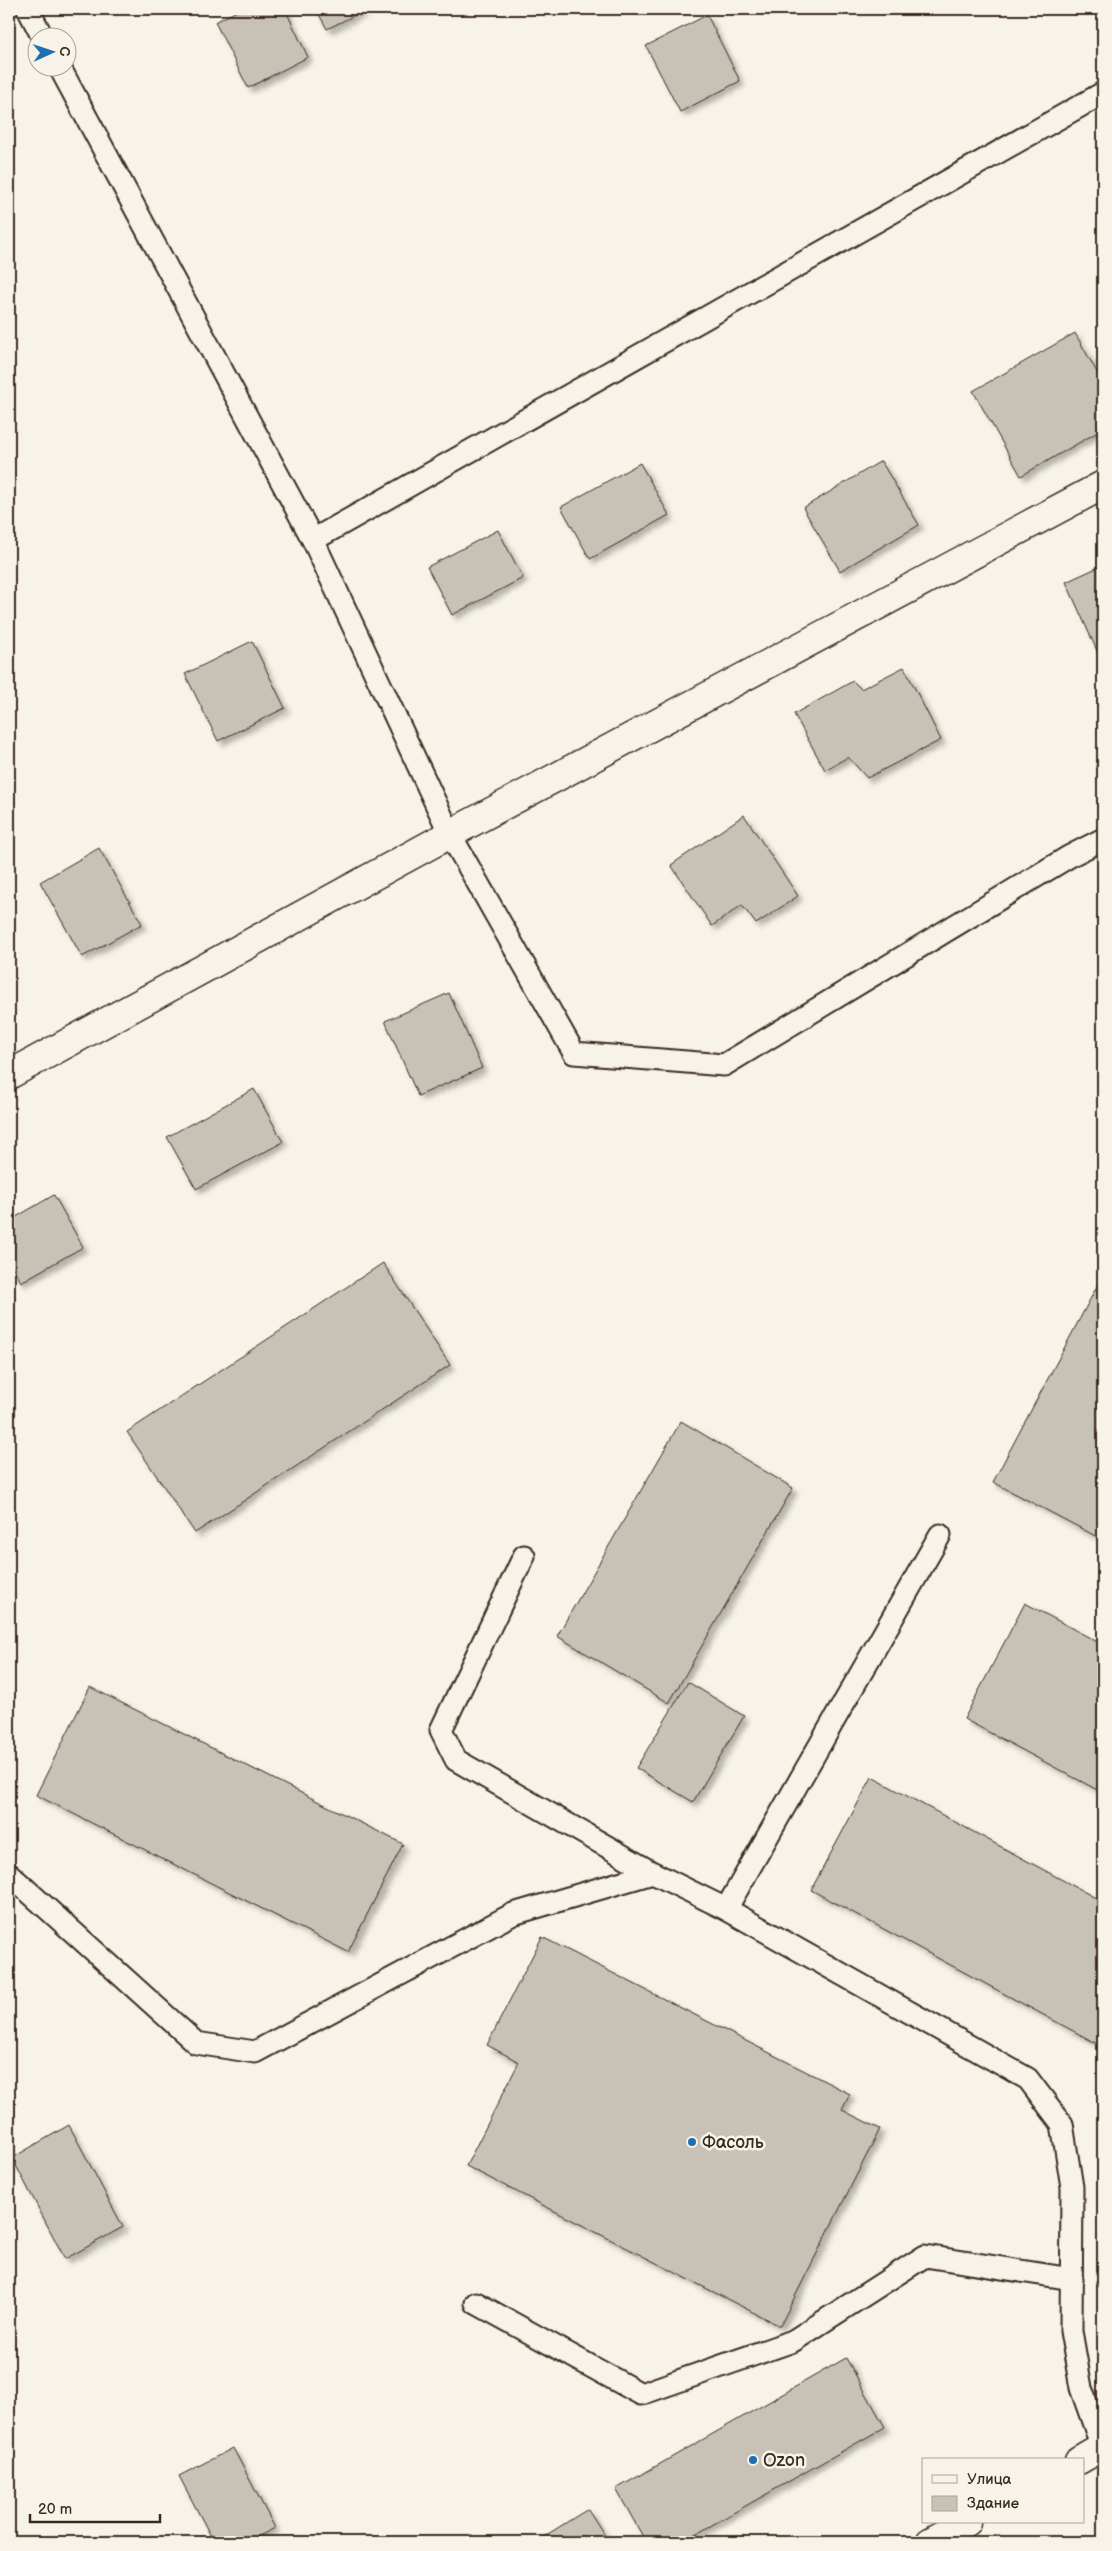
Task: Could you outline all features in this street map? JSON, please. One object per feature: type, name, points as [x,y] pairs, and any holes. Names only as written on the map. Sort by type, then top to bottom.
[{"type":"street","points":[[9,1075],[450,834],[1103,485]]},
{"type":"street","points":[[1082,2458],[1103,2446]]},
{"type":"street","points":[[930,2542],[962,2524]]},
{"type":"lane","points":[[28,9],[38,28]]},
{"type":"lane","points":[[65,78],[313,540],[450,834],[574,1053],[724,1065],[1070,856],[1103,839]]},
{"type":"lane","points":[[313,540],[1103,93]]},
{"type":"lane","points":[[726,1910],[940,1535]]},
{"type":"lane","points":[[524,1556],[441,1730],[456,1760],[653,1873],[726,1910],[1028,2079],[1062,2124],[1072,2188],[1071,2331],[1081,2388],[1103,2446]]},
{"type":"lane","points":[[9,1874],[196,2043],[255,2052],[513,1914],[653,1873]]},
{"type":"lane","points":[[476,2303],[641,2394],[793,2341],[925,2256],[1072,2279]]},
{"type":"building","points":[[241,9],[285,9],[308,57],[248,88],[215,22]]},
{"type":"building","points":[[316,9],[367,9],[327,29]]},
{"type":"building","points":[[707,15],[740,81],[680,112],[646,46]]},
{"type":"building","points":[[1075,333],[1103,383],[1103,429],[1021,476],[973,391]]},
{"type":"building","points":[[881,461],[919,525],[840,571],[803,508]]},
{"type":"building","points":[[640,463],[669,515],[590,559],[561,507]]},
{"type":"building","points":[[498,530],[523,578],[452,615],[427,567]]},
{"type":"building","points":[[1103,565],[1103,664],[1066,582]]},
{"type":"building","points":[[252,641],[285,708],[218,741],[185,674]]},
{"type":"building","points":[[904,667],[941,740],[867,778],[848,757],[825,770],[794,714],[853,681],[861,689]]},
{"type":"building","points":[[744,815],[798,896],[756,924],[742,905],[712,926],[671,865]]},
{"type":"building","points":[[99,848],[142,924],[82,957],[40,882]]},
{"type":"building","points":[[449,993],[482,1068],[418,1096],[385,1021]]},
{"type":"building","points":[[254,1089],[283,1142],[196,1189],[167,1137]]},
{"type":"building","points":[[54,1195],[83,1247],[21,1282],[9,1261],[9,1221]]},
{"type":"building","points":[[383,1263],[450,1365],[195,1533],[127,1432]]},
{"type":"building","points":[[1103,1275],[1103,1540],[993,1482]]},
{"type":"building","points":[[681,1421],[793,1488],[669,1703],[557,1636]]},
{"type":"building","points":[[1025,1603],[1103,1645],[1103,1793],[964,1719]]},
{"type":"building","points":[[688,1682],[744,1716],[693,1802],[636,1768]]},
{"type":"building","points":[[90,1687],[403,1844],[348,1952],[36,1795]]},
{"type":"building","points":[[872,1777],[1103,1902],[1103,2047],[811,1890]]},
{"type":"building","points":[[542,1937],[850,2094],[842,2110],[880,2129],[780,2326],[466,2166],[519,2062],[487,2045]]},
{"type":"building","points":[[69,2125],[123,2227],[65,2259],[12,2158]]},
{"type":"building","points":[[846,2358],[885,2427],[682,2542],[646,2542],[616,2489]]},
{"type":"building","points":[[233,2448],[275,2528],[247,2542],[214,2542],[179,2476]]},
{"type":"building","points":[[588,2509],[609,2542],[535,2542]]},
{"type":"place","name":"Фасоль","points":[[692,2142]]},
{"type":"place","name":"Ozon","points":[[753,2460]]}]
